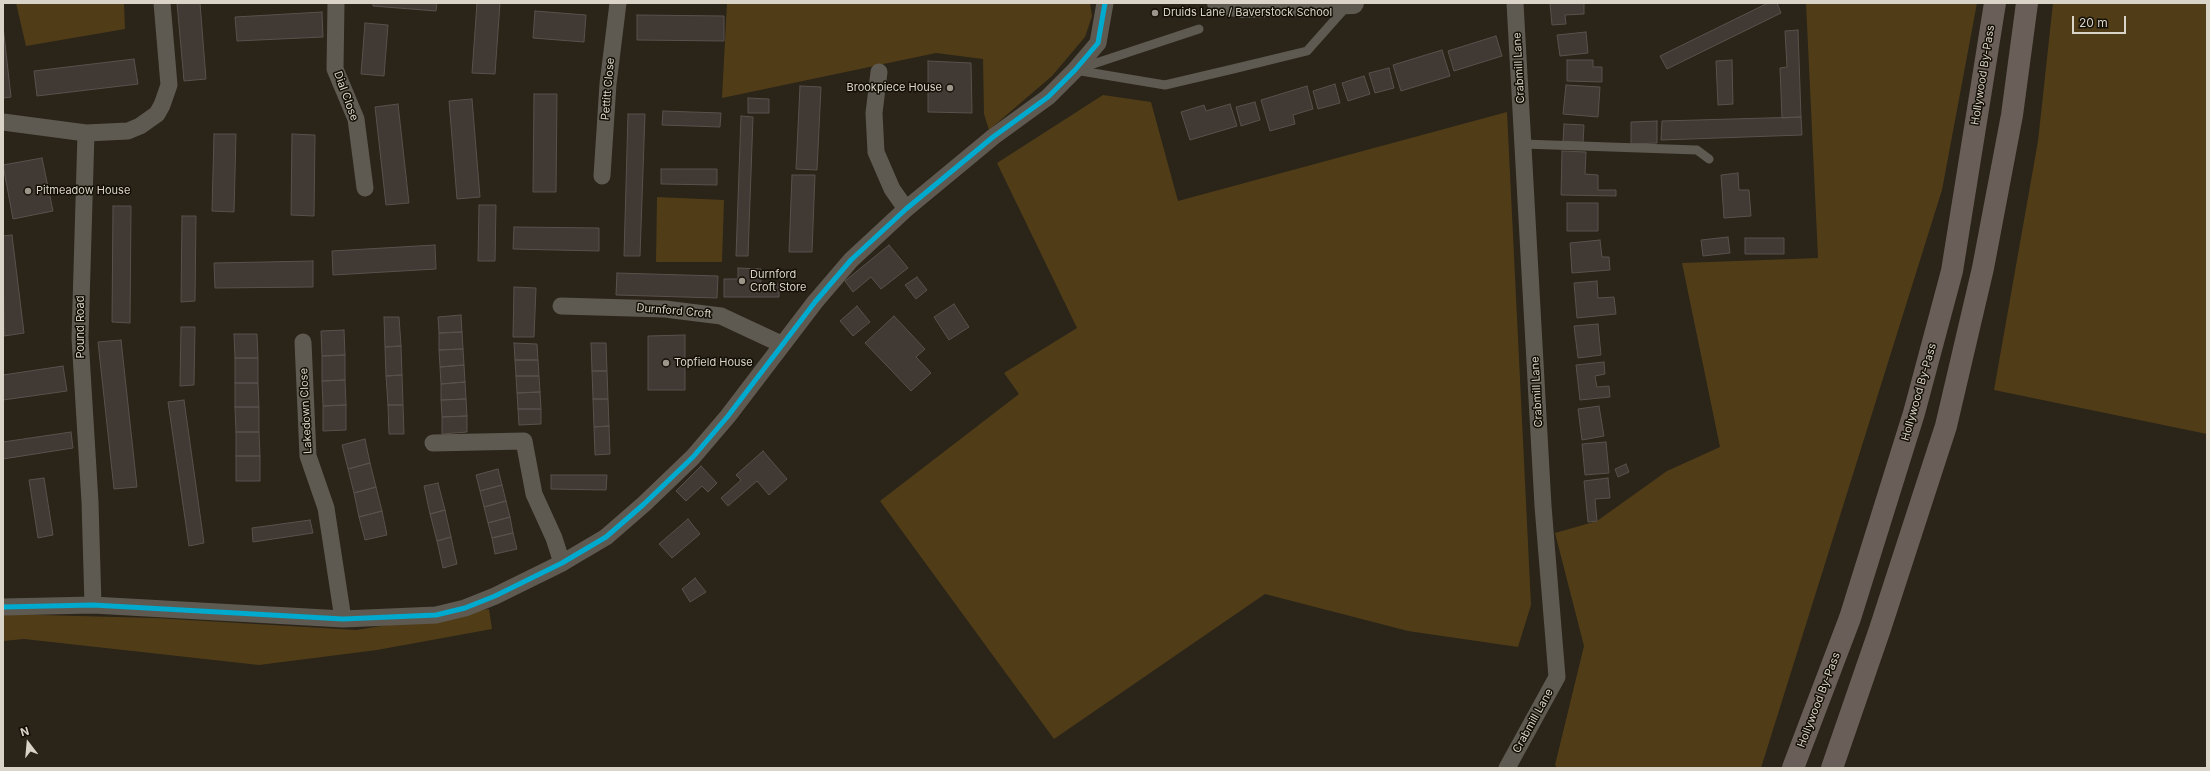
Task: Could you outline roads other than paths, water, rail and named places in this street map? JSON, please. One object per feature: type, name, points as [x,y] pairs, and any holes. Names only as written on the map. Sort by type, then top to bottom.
[{"type":"highway","name":"Hollywood By-Pass","points":[[1793,768],[1850,618],[1914,413],[1952,271],[1995,3]]},
{"type":"highway","points":[[1832,768],[1880,629],[1946,426],[1983,268],[2012,115],[2027,3]]},
{"type":"street","points":[[3,122],[86,133],[128,131],[157,114],[169,85],[162,3]]},
{"type":"street","name":"Dial Close","points":[[336,3],[335,69],[356,118],[365,188]]},
{"type":"street","name":"Pettitt Close","points":[[602,176],[608,84],[618,3]]},
{"type":"street","points":[[3,607],[93,604],[188,612],[343,619],[436,615],[495,596],[562,563],[606,537],[644,504],[693,457],[728,416],[781,344],[851,260],[906,209],[993,137],[1048,97],[1076,70],[1098,43],[1105,3]]},
{"type":"street","points":[[1218,3],[1242,7],[1353,3]]},
{"type":"street","name":"Crabmill Lane","points":[[1507,768],[1557,677],[1543,506],[1515,3]]},
{"type":"street","points":[[879,72],[874,113],[876,152],[892,189],[906,209]]},
{"type":"street","name":"Pound Road","points":[[86,133],[80,338],[90,502],[93,604]]},
{"type":"street","name":"Durnford Croft","points":[[561,306],[665,309],[720,316],[781,344]]},
{"type":"street","name":"Lakedown Close","points":[[303,342],[308,456],[326,508],[343,619]]},
{"type":"street","points":[[433,443],[524,441],[534,494],[554,538],[562,563]]},
{"type":"lane","points":[[1076,70],[1165,85],[1292,55],[1307,51],[1349,4]]},
{"type":"lane","points":[[1076,70],[1199,29]]},
{"type":"lane","points":[[1523,144],[1697,150],[1709,159]]},
{"type":"place","name":"Druids Lane / Baverstock School","points":[[1155,13]]},
{"type":"place","name":"Brookpiece House","points":[[950,88]]},
{"type":"place","name":"Pitmeadow House","points":[[28,191]]},
{"type":"place","name":"Durnford Croft Store","points":[[742,281]]},
{"type":"place","name":"Topfield House","points":[[666,363]]}]
